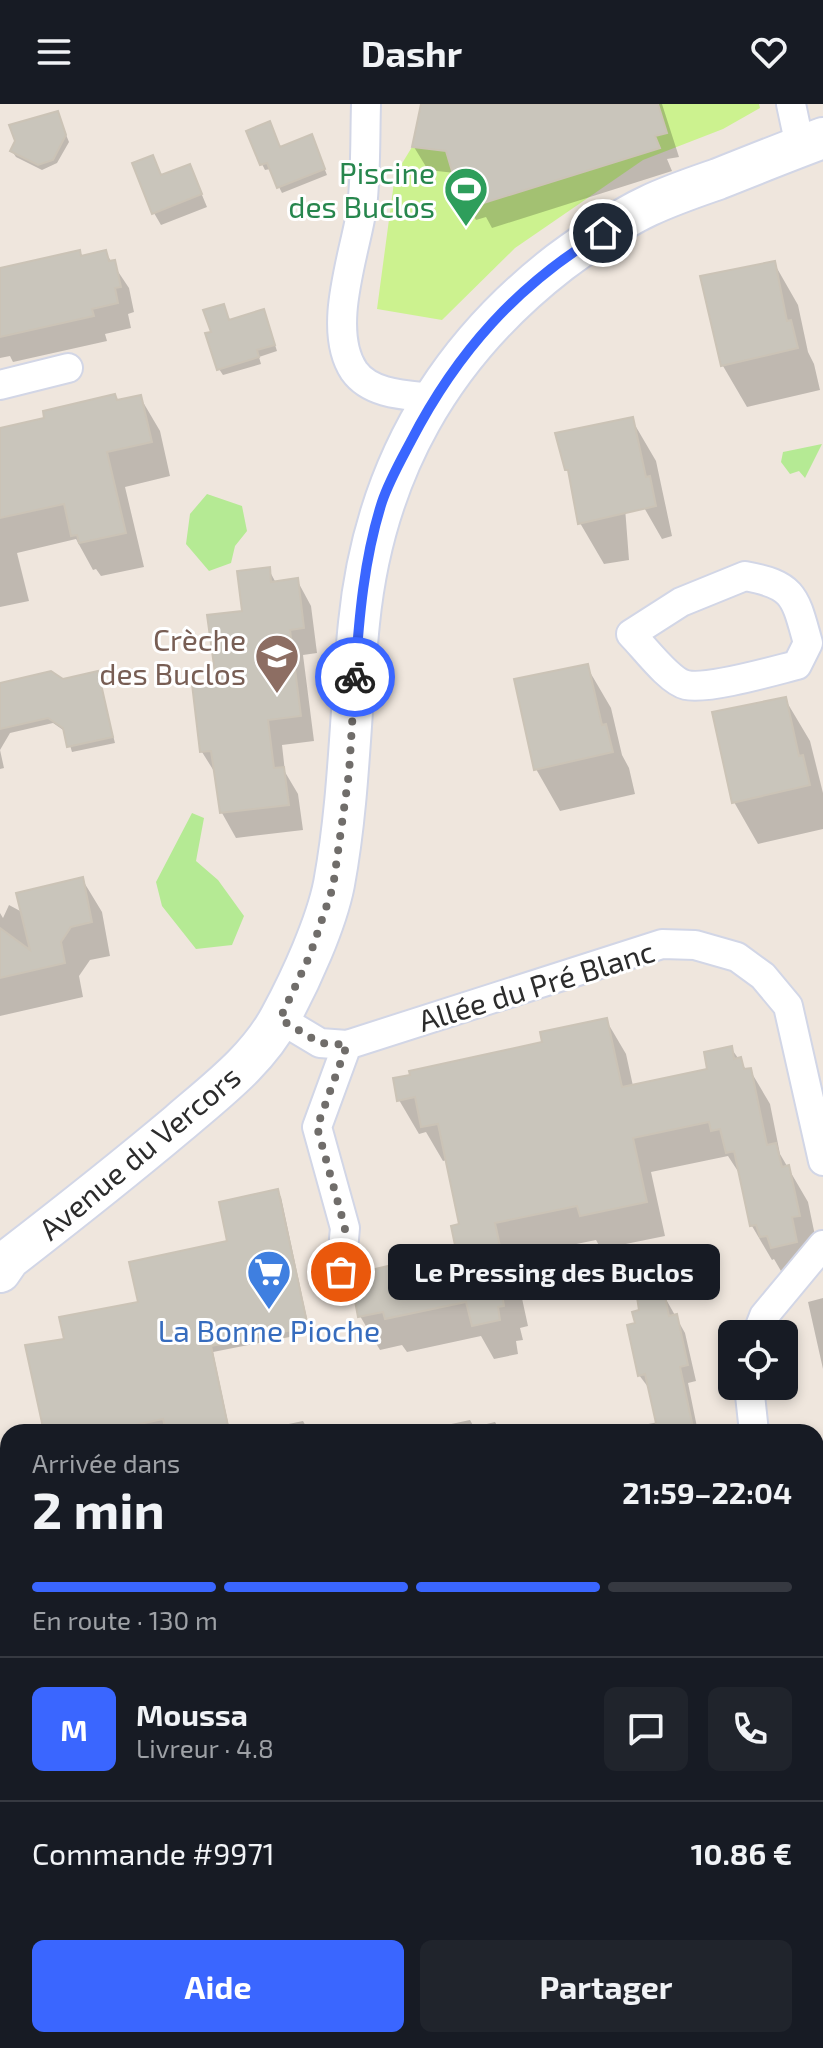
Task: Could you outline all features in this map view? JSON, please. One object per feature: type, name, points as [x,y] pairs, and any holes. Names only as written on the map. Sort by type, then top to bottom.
[{"type":"street","points":[[366,104],[362,207],[342,312],[346,354],[355,373],[374,387],[393,394],[433,398]]},
{"type":"street","points":[[791,104],[812,142]]},
{"type":"street","name":"Avenue du Vercors","points":[[3,1265],[120,1173],[239,1071],[280,1019],[310,955],[333,887],[349,773],[359,621],[371,548],[383,500],[433,398],[483,330],[521,293],[581,246],[647,206],[812,142]]},
{"type":"street","points":[[0,385],[68,368]]},
{"type":"street","points":[[745,576],[772,581],[796,600],[808,643],[797,665],[713,684],[686,685],[669,674],[631,634],[681,602],[745,576]]},
{"type":"street","name":"Allée du Pré Blanc","points":[[347,1045],[662,944],[695,945],[737,957],[763,976],[788,1006],[823,1161]]},
{"type":"street","points":[[280,1019],[320,1043],[347,1045],[317,1127],[345,1228],[341,1272]]},
{"type":"street","points":[[762,1320],[823,1245]]},
{"type":"street","points":[[751,1400],[753,1424]]},
{"type":"green space","name":"Piscine des Buclos","points":[[421,104],[759,104],[760,108],[723,129],[643,160],[515,248],[442,320],[377,309],[395,175],[412,147]]},
{"type":"green space","points":[[822,444],[805,478],[799,471],[790,474],[781,462],[783,452]]},
{"type":"green space","points":[[207,494],[242,506],[247,531],[235,546],[231,563],[209,571],[186,544],[190,514]]},
{"type":"green space","points":[[192,813],[204,818],[196,861],[218,880],[244,916],[232,945],[196,949],[162,906],[156,882]]},
{"type":"building","points":[[421,104],[658,104],[667,133],[655,136],[660,148],[477,205],[472,194],[460,198],[446,151],[412,147]]},
{"type":"building","points":[[58,111],[66,135],[53,160],[38,165],[10,151],[15,141],[9,125]]},
{"type":"building","points":[[270,121],[280,147],[312,134],[325,169],[277,188],[267,163],[260,165],[246,131]]},
{"type":"building","points":[[153,155],[161,175],[190,164],[202,194],[152,214],[132,163]]},
{"type":"building","points":[[80,250],[81,256],[106,250],[109,261],[115,260],[121,287],[115,288],[118,303],[92,309],[94,316],[0,337],[0,268]]},
{"type":"building","points":[[775,261],[787,321],[791,320],[798,348],[721,366],[700,276]]},
{"type":"building","points":[[224,304],[229,320],[264,309],[275,345],[257,350],[259,357],[217,370],[205,333],[211,332],[203,310]]},
{"type":"building","points":[[115,394],[117,400],[141,395],[152,442],[107,452],[126,533],[79,543],[77,535],[71,536],[64,504],[0,518],[0,428],[44,418],[43,411]]},
{"type":"building","points":[[633,417],[646,477],[650,476],[656,506],[578,524],[568,470],[565,470],[555,433]]},
{"type":"building","name":"Crèche des Buclos","points":[[270,567],[271,582],[298,578],[304,628],[290,630],[301,716],[268,720],[274,768],[284,767],[289,805],[220,813],[211,751],[200,752],[192,684],[216,680],[207,615],[242,611],[237,571]]},
{"type":"building","points":[[588,664],[602,725],[606,724],[613,752],[534,770],[514,679]]},
{"type":"building","points":[[51,671],[63,679],[98,671],[113,737],[67,747],[63,728],[48,718],[0,729],[0,683]]},
{"type":"building","points":[[786,697],[799,756],[803,755],[810,785],[732,803],[712,712]]},
{"type":"building","points":[[83,877],[92,922],[71,927],[61,942],[65,963],[0,978],[0,928],[30,950],[16,893]]},
{"type":"building","points":[[607,1018],[622,1087],[707,1069],[704,1052],[732,1046],[734,1059],[741,1057],[744,1069],[751,1068],[767,1145],[776,1143],[782,1167],[789,1165],[800,1216],[792,1217],[797,1242],[771,1248],[767,1236],[760,1237],[756,1225],[750,1226],[734,1151],[726,1153],[720,1129],[711,1131],[709,1122],[633,1138],[647,1202],[580,1216],[577,1206],[495,1223],[510,1292],[502,1294],[504,1306],[498,1307],[500,1320],[472,1326],[466,1302],[385,1319],[383,1312],[358,1317],[352,1285],[355,1281],[376,1277],[375,1269],[456,1250],[451,1226],[459,1224],[438,1124],[421,1127],[415,1097],[397,1101],[393,1078],[410,1075],[409,1071],[542,1042],[540,1032]]},
{"type":"building","points":[[278,1189],[308,1327],[211,1346],[228,1424],[164,1424],[163,1419],[140,1424],[42,1424],[25,1345],[64,1339],[59,1317],[138,1302],[129,1262],[227,1241],[219,1202]]},
{"type":"building","points":[[664,1292],[669,1316],[677,1314],[688,1365],[680,1367],[692,1424],[656,1424],[645,1374],[638,1376],[627,1325],[635,1323],[632,1312],[639,1310],[637,1297]]},
{"type":"way so far","points":[[341,1272],[345,1228],[317,1127],[347,1045],[320,1043],[280,1019],[310,955],[333,887],[349,773],[355,677]]},
{"type":"place","name":"Piscine des Buclos","points":[[466,228]]},
{"type":"place","name":"Crèche des Buclos","points":[[277,695]]},
{"type":"place","name":"Le Pressing des Buclos","points":[[341,1272]]},
{"type":"place","name":"La Bonne Pioche","points":[[269,1311]]},
{"type":"route","points":[[355,677],[359,621],[371,548],[383,500],[433,398],[483,330],[521,293],[581,246],[603,233]]}]
